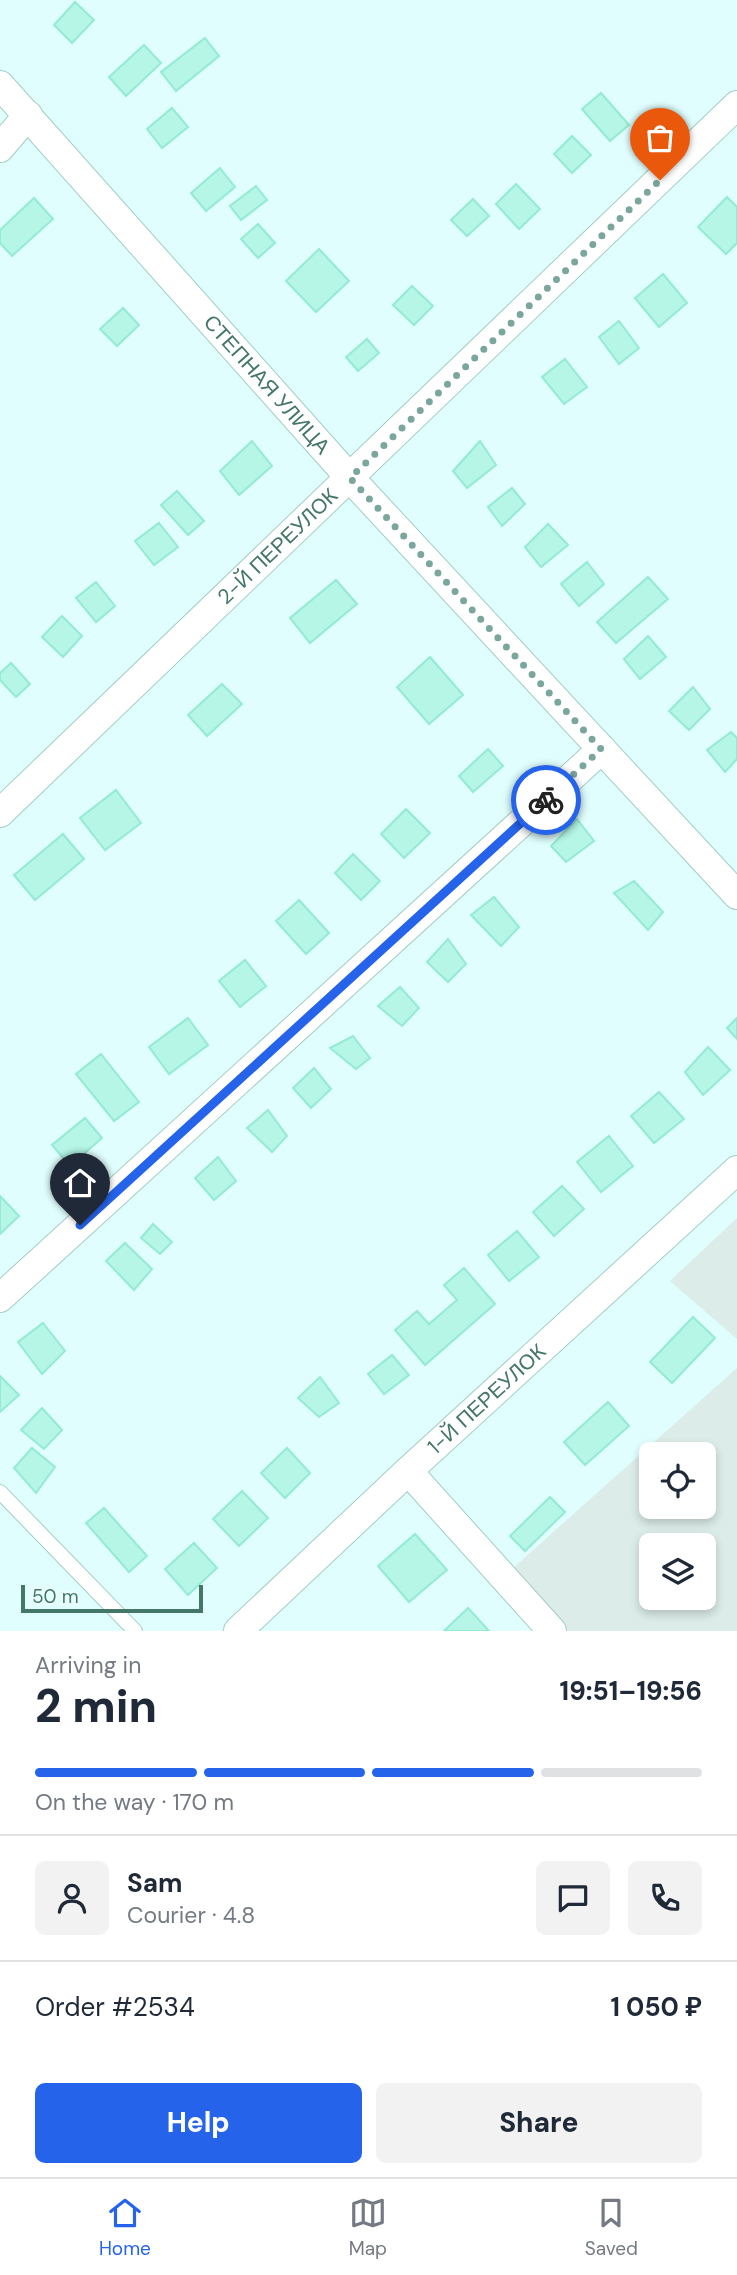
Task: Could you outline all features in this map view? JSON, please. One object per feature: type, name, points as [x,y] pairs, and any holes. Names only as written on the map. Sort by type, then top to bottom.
[{"type":"street","name":"СТЕПНАЯ УЛИЦА","points":[[0,85],[350,478],[737,895]]},
{"type":"street","name":"2-Й ПЕРЕУЛОК","points":[[0,813],[737,105]]},
{"type":"street","points":[[0,148],[28,115]]},
{"type":"street","points":[[0,1298],[601,749]]},
{"type":"street","name":"1-Й ПЕРЕУЛОК","points":[[238,1631],[408,1471],[737,1170]]},
{"type":"street","points":[[408,1471],[552,1631]]},
{"type":"lane","points":[[0,1492],[135,1631]]},
{"type":"shaded area","points":[[737,1218],[737,1339],[670,1281]]},
{"type":"shaded area","points":[[737,1368],[737,1631],[568,1631],[512,1569],[639,1456],[639,1519],[716,1519],[716,1442],[654,1442]]},
{"type":"building","points":[[75,2],[94,20],[72,43],[54,25]]},
{"type":"building","points":[[205,38],[219,56],[176,91],[161,72]]},
{"type":"building","points":[[144,45],[161,63],[126,96],[109,77]]},
{"type":"building","points":[[601,93],[629,125],[610,141],[582,109]]},
{"type":"building","points":[[172,108],[188,127],[162,148],[147,129]]},
{"type":"building","points":[[572,136],[591,155],[572,173],[554,154]]},
{"type":"building","points":[[220,168],[235,187],[206,211],[191,193]]},
{"type":"building","points":[[516,184],[540,209],[519,229],[496,204]]},
{"type":"building","points":[[256,186],[267,200],[241,220],[230,206]]},
{"type":"building","points":[[727,197],[737,207],[737,243],[726,254],[698,227]]},
{"type":"building","points":[[34,198],[53,219],[12,256],[0,243],[0,230]]},
{"type":"building","points":[[473,199],[489,216],[467,236],[451,220]]},
{"type":"building","points":[[258,224],[275,243],[258,258],[241,239]]},
{"type":"building","points":[[319,249],[349,281],[316,312],[286,281]]},
{"type":"building","points":[[663,274],[687,303],[659,327],[635,298]]},
{"type":"building","points":[[412,286],[433,306],[414,325],[393,305]]},
{"type":"building","points":[[123,308],[139,325],[117,346],[100,329]]},
{"type":"building","points":[[619,321],[639,348],[619,364],[599,337]]},
{"type":"building","points":[[367,339],[379,353],[358,371],[346,357]]},
{"type":"building","points":[[565,359],[587,387],[564,404],[542,377]]},
{"type":"building","points":[[252,441],[272,466],[239,495],[220,471]]},
{"type":"building","points":[[480,441],[496,465],[467,488],[453,471]]},
{"type":"building","points":[[512,488],[525,504],[502,526],[488,507]]},
{"type":"building","points":[[177,491],[204,521],[188,535],[161,505]]},
{"type":"building","points":[[159,523],[178,547],[154,565],[135,541]]},
{"type":"building","points":[[548,524],[568,545],[541,567],[525,547]]},
{"type":"building","points":[[587,562],[604,584],[579,606],[561,584]]},
{"type":"building","points":[[648,577],[668,599],[616,643],[597,622]]},
{"type":"building","points":[[336,580],[357,604],[310,643],[290,618]]},
{"type":"building","points":[[96,582],[115,606],[96,622],[76,598]]},
{"type":"building","points":[[62,616],[82,636],[63,657],[42,637]]},
{"type":"building","points":[[648,636],[666,657],[640,679],[624,659]]},
{"type":"building","points":[[430,657],[463,695],[429,724],[397,687]]},
{"type":"building","points":[[11,663],[30,684],[16,697],[0,680],[0,673]]},
{"type":"building","points":[[222,684],[242,704],[207,736],[188,715]]},
{"type":"building","points":[[693,687],[710,709],[689,730],[669,711]]},
{"type":"building","points":[[731,732],[737,738],[737,759],[725,772],[707,750]]},
{"type":"building","points":[[488,749],[503,766],[473,792],[459,776]]},
{"type":"building","points":[[116,790],[141,823],[105,850],[80,818]]},
{"type":"building","points":[[406,809],[430,833],[404,858],[381,834]]},
{"type":"building","points":[[577,819],[594,841],[566,862],[551,846]]},
{"type":"building","points":[[63,834],[84,859],[35,900],[14,875]]},
{"type":"building","points":[[353,854],[380,881],[361,900],[335,873]]},
{"type":"building","points":[[634,881],[663,912],[648,930],[614,893]]},
{"type":"building","points":[[494,897],[519,927],[501,946],[471,915]]},
{"type":"building","points":[[299,900],[329,933],[306,954],[276,921]]},
{"type":"building","points":[[448,939],[466,964],[448,982],[427,962]]},
{"type":"building","points":[[245,960],[266,986],[240,1007],[219,981]]},
{"type":"building","points":[[400,987],[419,1008],[402,1026],[378,1006]]},
{"type":"building","points":[[188,1018],[208,1045],[169,1074],[149,1047]]},
{"type":"building","points":[[737,1018],[737,1039],[727,1028]]},
{"type":"building","points":[[353,1036],[370,1058],[356,1069],[330,1048]]},
{"type":"building","points":[[708,1047],[730,1070],[703,1095],[685,1072]]},
{"type":"building","points":[[101,1054],[139,1102],[114,1121],[76,1074]]},
{"type":"building","points":[[314,1068],[331,1089],[311,1108],[293,1088]]},
{"type":"building","points":[[659,1092],[684,1119],[654,1143],[631,1116]]},
{"type":"building","points":[[268,1110],[287,1136],[272,1152],[247,1128]]},
{"type":"building","points":[[85,1118],[102,1138],[70,1166],[52,1145]]},
{"type":"building","points":[[609,1136],[633,1166],[601,1192],[577,1162]]},
{"type":"building","points":[[218,1157],[236,1181],[214,1200],[195,1178]]},
{"type":"building","points":[[562,1186],[584,1209],[554,1236],[533,1212]]},
{"type":"building","points":[[0,1196],[19,1216],[0,1234]]},
{"type":"building","points":[[153,1224],[172,1242],[160,1254],[141,1238]]},
{"type":"building","points":[[517,1231],[539,1257],[509,1281],[488,1255]]},
{"type":"building","points":[[125,1243],[152,1269],[134,1290],[106,1261]]},
{"type":"building","points":[[464,1268],[495,1304],[425,1365],[395,1330],[417,1311],[429,1324],[457,1300],[444,1285]]},
{"type":"building","points":[[693,1317],[715,1338],[672,1383],[650,1362]]},
{"type":"building","points":[[43,1323],[65,1351],[42,1374],[18,1342]]},
{"type":"building","points":[[392,1355],[409,1375],[384,1394],[368,1374]]},
{"type":"building","points":[[0,1376],[19,1395],[0,1412]]},
{"type":"building","points":[[320,1377],[339,1403],[319,1417],[298,1398]]},
{"type":"building","points":[[608,1402],[629,1426],[585,1465],[564,1442]]},
{"type":"building","points":[[42,1408],[62,1430],[44,1449],[21,1430]]},
{"type":"building","points":[[32,1448],[55,1467],[36,1493],[14,1468]]},
{"type":"building","points":[[287,1448],[310,1473],[285,1498],[261,1473]]},
{"type":"building","points":[[242,1491],[268,1518],[239,1546],[213,1519]]},
{"type":"building","points":[[550,1497],[565,1512],[525,1551],[510,1536]]},
{"type":"building","points":[[104,1508],[147,1556],[129,1572],[86,1523]]},
{"type":"building","points":[[415,1534],[447,1570],[409,1602],[378,1566]]},
{"type":"building","points":[[194,1543],[217,1568],[188,1595],[165,1569]]},
{"type":"building","points":[[468,1608],[489,1631],[444,1631]]},
{"type":"way so far","points":[[546,800],[601,749],[350,478],[660,180]]},
{"type":"route","points":[[80,1225],[546,800]]}]
